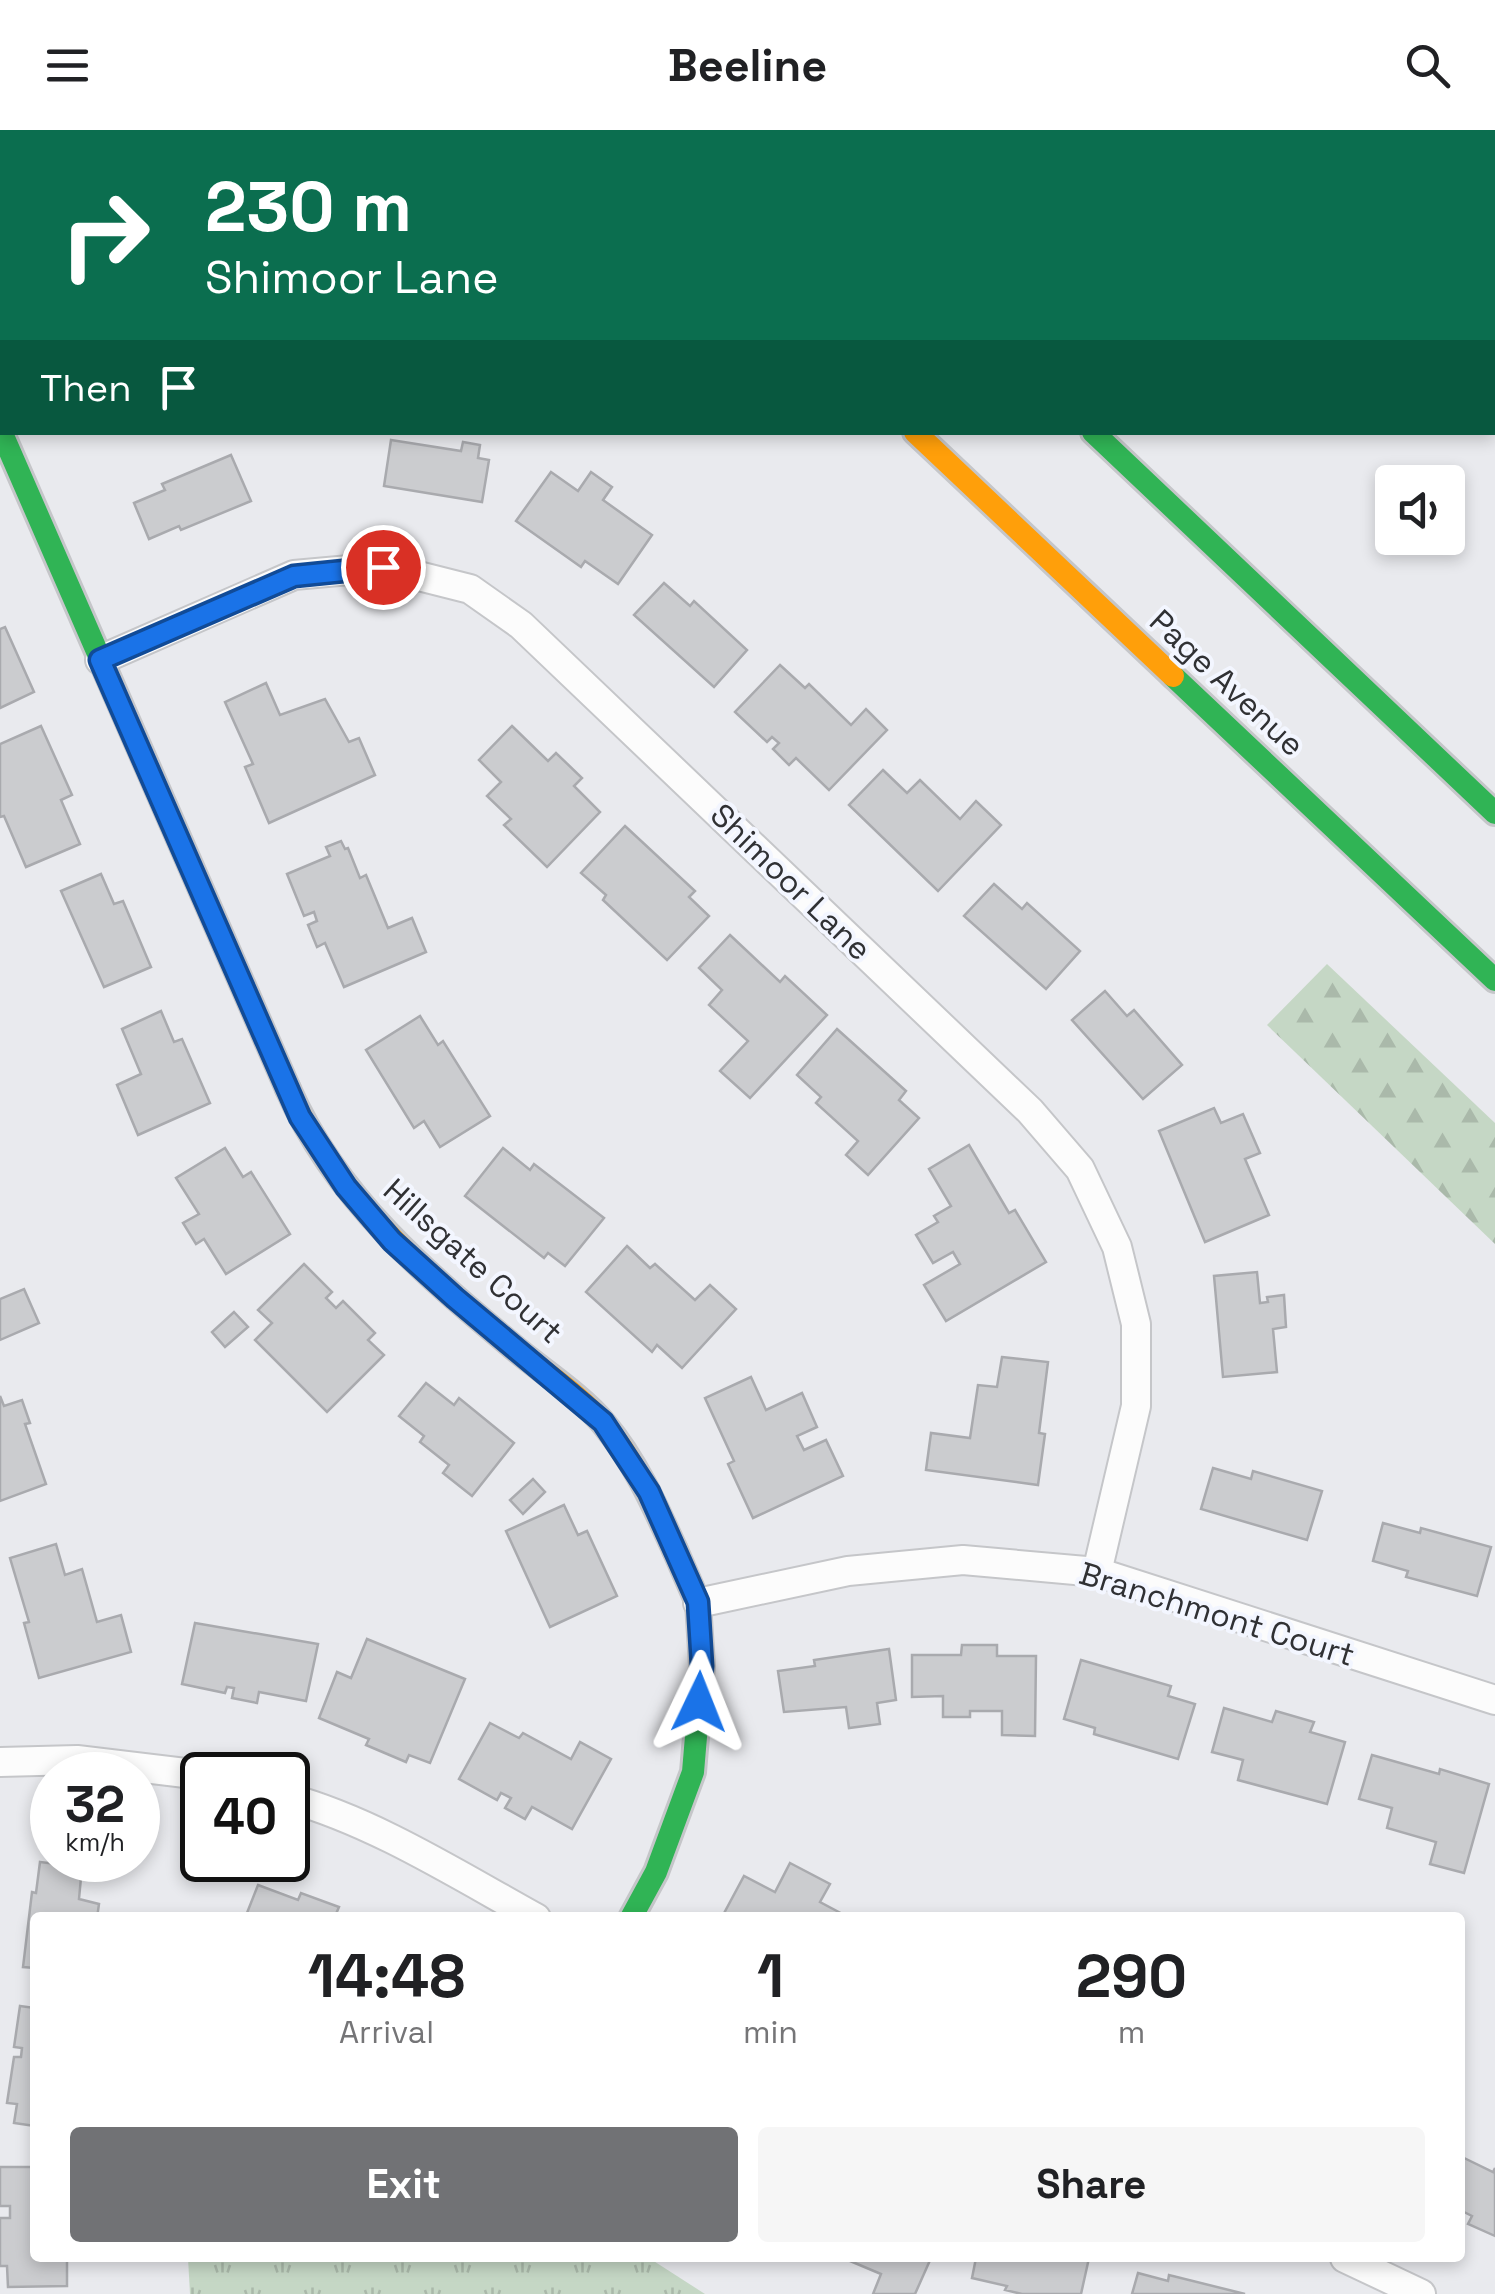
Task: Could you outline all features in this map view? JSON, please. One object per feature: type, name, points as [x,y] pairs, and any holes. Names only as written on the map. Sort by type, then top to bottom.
[{"type":"main road","name":"Hillsgate Court","points":[[2,435],[300,1117],[346,1187],[392,1241],[603,1422],[649,1492],[698,1602],[702,1666],[693,1772],[656,1872],[634,1912]]},
{"type":"main road","name":"Page Avenue","points":[[918,435],[1495,980]]},
{"type":"main road","points":[[1096,435],[1495,813]]},
{"type":"street","name":"Shimoor Lane","points":[[100,660],[294,576],[383,567],[470,589],[521,625],[1030,1111],[1080,1170],[1117,1247],[1136,1324],[1136,1406],[1097,1572]]},
{"type":"street","name":"Branchmont Court","points":[[698,1602],[848,1571],[963,1560],[1097,1572],[1495,1700]]},
{"type":"street","points":[[0,1762],[76,1760],[180,1772]]},
{"type":"street","points":[[310,1804],[412,1850],[525,1912]]},
{"type":"street","points":[[1354,2262],[1421,2294]]},
{"type":"green space","points":[[1327,964],[1495,1123],[1495,1244],[1267,1025]]},
{"type":"green space","points":[[188,2262],[655,2262],[705,2294],[190,2294]]},
{"type":"building","points":[[391,440],[461,451],[463,442],[480,445],[478,458],[489,460],[482,502],[384,486]]},
{"type":"building","points":[[231,455],[251,501],[149,539],[134,503],[165,490],[162,484]]},
{"type":"building","points":[[551,472],[578,491],[591,472],[612,487],[603,500],[652,535],[618,584],[585,561],[581,567],[516,521]]},
{"type":"building","points":[[664,583],[690,606],[694,601],[747,650],[714,687],[634,615]]},
{"type":"building","points":[[5,627],[34,692],[0,708],[0,629]]},
{"type":"building","points":[[780,665],[805,688],[809,684],[851,725],[866,709],[887,730],[829,790],[796,758],[789,765],[773,749],[779,743],[772,737],[767,742],[735,712]]},
{"type":"building","points":[[266,683],[280,715],[325,699],[349,742],[359,738],[375,775],[269,823],[245,767],[253,764],[225,702]]},
{"type":"building","points":[[41,726],[72,795],[61,800],[80,844],[26,867],[4,816],[0,817],[0,744]]},
{"type":"building","points":[[512,726],[548,761],[556,753],[582,778],[574,786],[600,812],[547,867],[504,825],[511,819],[487,796],[501,782],[479,760]]},
{"type":"building","points":[[883,770],[907,793],[920,780],[960,819],[976,801],[1001,825],[938,891],[849,805]]},
{"type":"building","points":[[625,826],[695,891],[689,897],[709,916],[667,960],[603,900],[606,895],[581,873]]},
{"type":"building","points":[[341,841],[348,848],[360,878],[366,875],[388,928],[412,918],[426,952],[344,987],[325,943],[317,947],[308,925],[317,921],[314,912],[304,916],[287,874],[330,856],[326,847]]},
{"type":"building","points":[[101,874],[114,904],[123,901],[151,967],[104,987],[61,891]]},
{"type":"building","points":[[994,884],[1022,909],[1027,903],[1080,951],[1046,989],[964,916]]},
{"type":"building","points":[[730,935],[780,982],[785,976],[827,1015],[750,1098],[720,1071],[748,1041],[709,1005],[722,990],[699,968]]},
{"type":"building","points":[[1105,991],[1127,1016],[1134,1010],[1182,1065],[1143,1099],[1072,1020]]},
{"type":"building","points":[[161,1011],[174,1042],[182,1039],[210,1103],[138,1135],[117,1085],[141,1074],[122,1029]]},
{"type":"building","points":[[420,1016],[438,1045],[443,1041],[490,1116],[440,1147],[424,1121],[414,1128],[366,1050]]},
{"type":"building","points":[[837,1029],[906,1091],[899,1100],[919,1118],[868,1175],[846,1155],[858,1141],[816,1103],[821,1097],[797,1075]]},
{"type":"building","points":[[1214,1108],[1221,1123],[1243,1114],[1260,1153],[1245,1159],[1269,1215],[1205,1242],[1159,1131]]},
{"type":"building","points":[[969,1145],[1009,1213],[1015,1210],[1046,1262],[946,1321],[924,1285],[960,1264],[953,1252],[933,1263],[916,1235],[938,1222],[934,1216],[951,1206],[929,1169]]},
{"type":"building","points":[[225,1148],[243,1177],[251,1172],[290,1234],[226,1274],[204,1239],[196,1244],[183,1223],[199,1214],[176,1178]]},
{"type":"building","points":[[503,1148],[530,1170],[534,1164],[604,1218],[565,1266],[548,1253],[544,1258],[465,1196]]},
{"type":"building","points":[[627,1246],[650,1268],[655,1264],[695,1300],[710,1285],[736,1309],[682,1368],[657,1345],[652,1352],[586,1292]]},
{"type":"building","points":[[304,1264],[332,1292],[326,1298],[336,1308],[343,1301],[375,1333],[368,1340],[384,1355],[327,1412],[255,1340],[272,1323],[258,1310]]},
{"type":"building","points":[[1257,1272],[1260,1303],[1268,1302],[1267,1297],[1284,1295],[1286,1327],[1273,1329],[1277,1372],[1223,1377],[1214,1276]]},
{"type":"building","points":[[24,1289],[39,1323],[0,1340],[0,1299]]},
{"type":"building","points":[[234,1312],[248,1327],[225,1347],[212,1332]]},
{"type":"building","points":[[1002,1357],[1048,1362],[1039,1433],[1045,1434],[1038,1485],[926,1470],[931,1433],[970,1438],[978,1385],[997,1387]]},
{"type":"building","points":[[751,1377],[766,1410],[802,1393],[817,1427],[797,1436],[804,1450],[826,1440],[843,1476],[753,1518],[728,1464],[734,1461],[705,1398]]},
{"type":"building","points":[[426,1383],[454,1405],[459,1398],[514,1443],[472,1496],[443,1473],[449,1465],[420,1442],[424,1436],[399,1416]]},
{"type":"building","points":[[0,1396],[4,1406],[22,1400],[30,1423],[25,1424],[46,1484],[0,1501]]},
{"type":"building","points":[[1213,1468],[1251,1479],[1253,1471],[1322,1491],[1307,1540],[1201,1509]]},
{"type":"building","points":[[533,1479],[545,1492],[523,1514],[510,1500]]},
{"type":"building","points":[[564,1505],[578,1535],[587,1531],[617,1596],[550,1627],[506,1531]]},
{"type":"building","points":[[1383,1523],[1420,1533],[1421,1528],[1491,1547],[1477,1596],[1406,1577],[1408,1571],[1373,1561]]},
{"type":"building","points":[[56,1544],[65,1575],[82,1569],[97,1622],[121,1615],[131,1652],[39,1678],[24,1623],[29,1622],[10,1558]]},
{"type":"building","points":[[195,1623],[318,1644],[306,1701],[259,1692],[257,1703],[232,1698],[234,1688],[227,1687],[225,1693],[182,1684]]},
{"type":"building","points":[[367,1639],[465,1679],[430,1763],[409,1755],[406,1762],[366,1745],[369,1739],[319,1718],[337,1672],[351,1678]]},
{"type":"building","points":[[962,1645],[997,1645],[997,1656],[1036,1656],[1035,1736],[1002,1735],[1002,1711],[970,1711],[970,1717],[943,1717],[943,1696],[912,1697],[912,1655],[961,1655]]},
{"type":"building","points":[[889,1649],[896,1700],[877,1703],[880,1724],[849,1728],[846,1707],[784,1712],[778,1671],[815,1666],[814,1660]]},
{"type":"building","points":[[1081,1660],[1171,1686],[1168,1696],[1195,1704],[1178,1759],[1094,1734],[1095,1728],[1064,1719]]},
{"type":"building","points":[[1224,1708],[1272,1722],[1276,1711],[1314,1722],[1310,1732],[1345,1742],[1327,1804],[1238,1780],[1243,1760],[1212,1752]]},
{"type":"building","points":[[490,1723],[519,1738],[523,1733],[571,1759],[580,1742],[611,1759],[572,1829],[532,1807],[525,1819],[505,1808],[511,1798],[501,1793],[497,1800],[459,1779]]},
{"type":"building","points":[[1372,1755],[1489,1784],[1464,1873],[1430,1864],[1436,1842],[1387,1828],[1392,1808],[1359,1799]]},
{"type":"building","points":[[790,1863],[830,1884],[820,1902],[839,1912],[725,1912],[744,1876],[775,1892]]},
{"type":"building","points":[[37,1882],[81,1882],[79,1899],[99,1904],[98,1912],[30,1912],[30,1968],[23,1967],[32,1892],[36,1893]]},
{"type":"building","points":[[258,1885],[298,1900],[301,1893],[339,1907],[337,1912],[247,1912]]},
{"type":"building","points":[[20,2006],[30,2007],[30,2125],[14,2123],[17,2104],[7,2103],[14,2057],[21,2057],[22,2048],[14,2047]]},
{"type":"building","points":[[1465,2158],[1493,2172],[1495,2168],[1495,2236],[1468,2224],[1472,2216],[1465,2212]]},
{"type":"building","points":[[0,2167],[30,2167],[30,2262],[67,2262],[67,2286],[8,2287],[7,2266],[0,2266],[0,2218],[10,2218],[10,2206],[0,2206]]},
{"type":"building","points":[[852,2262],[929,2262],[915,2294],[873,2294],[881,2274]]},
{"type":"building","points":[[975,2262],[1088,2262],[1081,2294],[1022,2294],[1005,2290],[1007,2286],[972,2278]]},
{"type":"building","points":[[1138,2273],[1168,2281],[1169,2275],[1245,2294],[1132,2294]]},
{"type":"traffic: fast","points":[[3,435],[288,1089]]},
{"type":"traffic: fast","points":[[1096,435],[1495,813]]},
{"type":"traffic: fast","points":[[1173,676],[1495,980]]},
{"type":"traffic: fast","points":[[634,1912],[656,1872],[693,1772],[702,1666],[698,1603],[675,1550]]},
{"type":"traffic: slow","points":[[918,435],[1173,676]]},
{"type":"traffic: slow","points":[[288,1089],[331,1166],[387,1233],[450,1293],[604,1424],[635,1469],[675,1550]]},
{"type":"route","points":[[383,567],[294,576],[100,660],[300,1117],[346,1187],[392,1241],[603,1422],[649,1492],[698,1602],[702,1666],[699,1702]]}]
